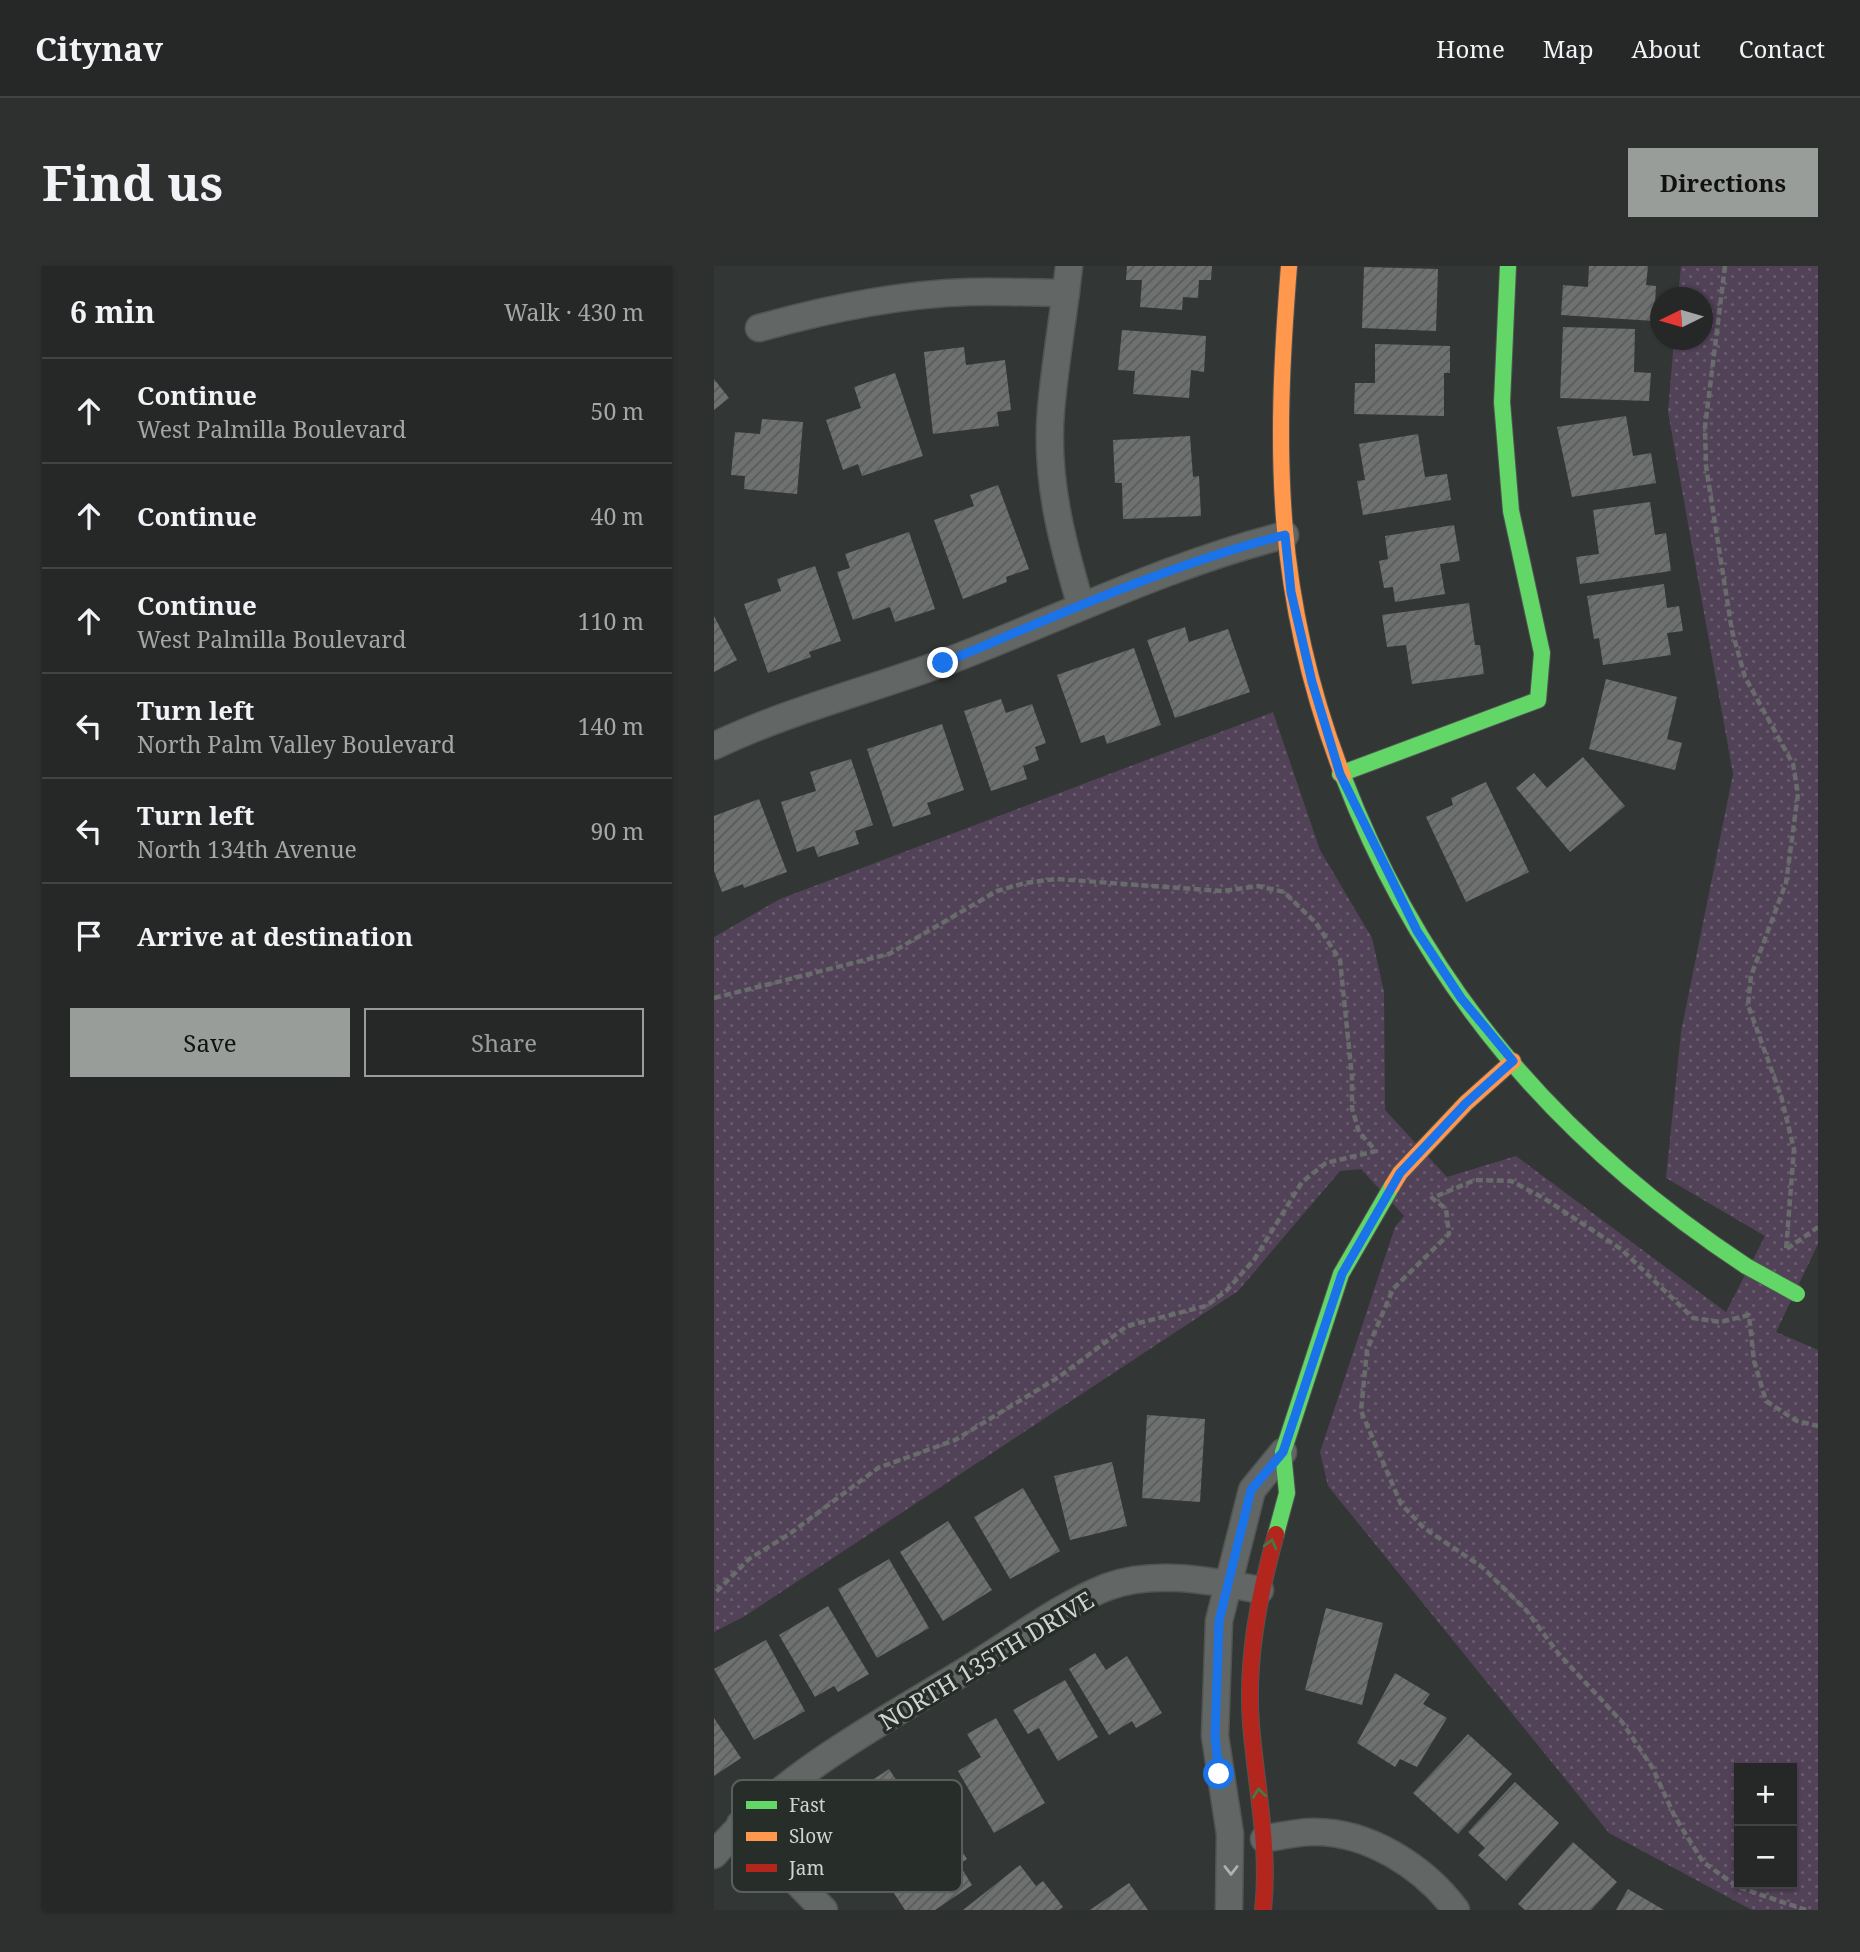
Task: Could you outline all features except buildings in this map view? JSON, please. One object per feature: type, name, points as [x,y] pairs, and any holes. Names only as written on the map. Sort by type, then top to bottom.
[{"type":"street","points":[[1069,266],[1051,412],[1052,482],[1061,540],[1082,606]]},
{"type":"street","points":[[1289,266],[1278,399],[1285,535],[1291,592],[1312,682],[1340,774],[1417,931],[1461,998],[1564,1123],[1640,1191],[1696,1234],[1802,1297]]},
{"type":"street","points":[[1340,774],[1538,700],[1542,653],[1511,511],[1502,402],[1508,266]]},
{"type":"street","points":[[759,328],[822,311],[927,296],[969,292],[1066,293]]},
{"type":"street","points":[[714,746],[943,663],[1169,570],[1233,548],[1285,535]]},
{"type":"street","points":[[1229,1910],[1230,1834],[1215,1736],[1219,1621],[1226,1583],[1251,1490],[1283,1452],[1342,1274],[1400,1173],[1466,1103],[1513,1061]]},
{"type":"street","points":[[1263,1910],[1267,1874],[1251,1722],[1250,1680],[1260,1590],[1287,1493],[1283,1452]]},
{"type":"street","name":"NORTH 135TH DRIVE","points":[[790,1780],[1058,1613],[1108,1587],[1145,1579],[1183,1578],[1260,1590]]},
{"type":"street","points":[[1264,1839],[1314,1832],[1380,1847],[1411,1866],[1445,1895],[1456,1910]]},
{"type":"street","name":"NORTH 135TH DRIVE","points":[[714,1855],[732,1834]]},
{"type":"street","points":[[806,1892],[824,1910]]},
{"type":"path","points":[[1725,266],[1705,427],[1706,466],[1732,631],[1745,677],[1793,764],[1798,794],[1786,883],[1751,976],[1748,1005],[1781,1096],[1794,1149],[1786,1250],[1818,1227]]},
{"type":"path","points":[[714,998],[889,954],[997,891],[1025,883],[1056,879],[1223,891],[1258,886],[1284,892],[1316,923],[1340,960],[1352,1077],[1352,1108],[1359,1132],[1376,1151],[1326,1163],[1302,1182],[1254,1260],[1226,1291],[1206,1306],[1127,1326],[1059,1377],[955,1440],[878,1468],[788,1535],[749,1559],[714,1594]]},
{"type":"path","points":[[1806,1910],[1738,1887],[1703,1862],[1675,1816],[1652,1767],[1622,1722],[1500,1584],[1482,1567],[1424,1528],[1401,1504],[1361,1411],[1367,1350],[1393,1289],[1449,1234],[1446,1209],[1433,1198],[1475,1180],[1511,1181],[1542,1196],[1621,1249],[1693,1318],[1721,1322],[1749,1315],[1755,1361],[1766,1401],[1797,1421],[1818,1426]]},
{"type":"shaded area","points":[[1681,266],[1818,266],[1818,1244],[1776,1332],[1818,1350],[1818,1910],[1752,1910],[1609,1833],[1328,1486],[1320,1452],[1395,1227],[1404,1216],[1361,1169],[1340,1171],[1238,1291],[745,1616],[714,1632],[714,937],[780,899],[1273,712],[1320,850],[1372,938],[1384,992],[1385,1110],[1447,1177],[1516,1156],[1726,1312],[1765,1236],[1666,1178],[1681,1032],[1733,774],[1668,412],[1673,350],[1713,350],[1713,287],[1679,287]]},
{"type":"traffic: fast","points":[[1340,774],[1538,700],[1542,653],[1511,511],[1502,402],[1508,266]]},
{"type":"traffic: fast","points":[[1343,776],[1376,853],[1414,924],[1457,991],[1504,1054],[1557,1112],[1615,1167],[1678,1218],[1746,1266]]},
{"type":"traffic: fast","points":[[1276,1534],[1287,1493],[1283,1452],[1341,1274],[1392,1186]]},
{"type":"traffic: fast","points":[[1746,1266],[1797,1294]]},
{"type":"traffic: slow","points":[[1289,266],[1281,400],[1284,524],[1303,647],[1320,710],[1343,776]]},
{"type":"traffic: slow","points":[[1392,1186],[1400,1173],[1466,1103],[1513,1061]]},
{"type":"traffic: jam","points":[[1263,1910],[1264,1840],[1251,1724],[1250,1676],[1259,1604],[1276,1534]]},
{"type":"route","points":[[943,663],[1169,570],[1233,548],[1285,535],[1291,592],[1312,682],[1340,774],[1417,931],[1461,998],[1513,1061],[1466,1103],[1400,1173],[1342,1274],[1283,1452],[1251,1490],[1226,1583],[1219,1621],[1215,1736],[1219,1774]]}]
